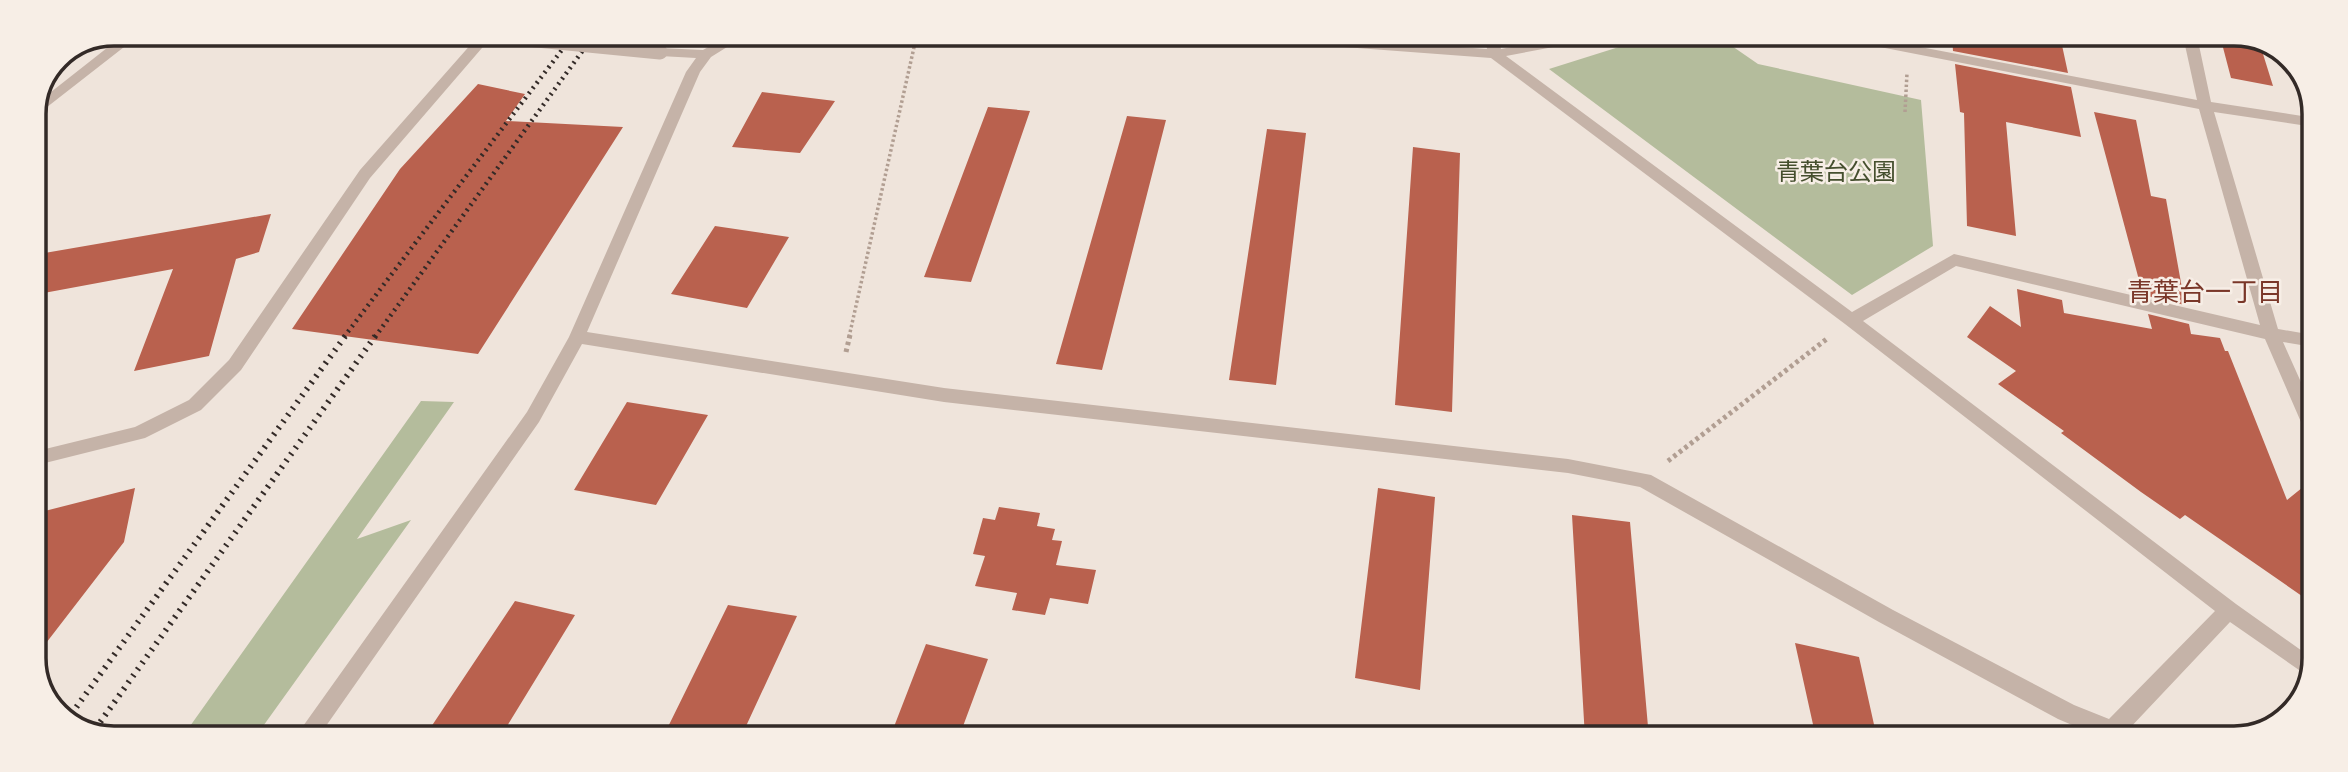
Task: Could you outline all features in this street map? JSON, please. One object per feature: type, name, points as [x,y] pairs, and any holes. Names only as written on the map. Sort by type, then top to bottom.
[{"type":"street","points":[[47,103],[120,45]]},
{"type":"street","points":[[46,456],[139,433],[195,405],[235,365],[365,174],[477,45]]},
{"type":"street","points":[[588,45],[706,54]]},
{"type":"street","points":[[314,726],[533,417],[577,337],[693,72],[706,54],[722,45]]},
{"type":"street","points":[[1372,45],[1494,54],[1542,45]]},
{"type":"street","points":[[1493,45],[1494,54],[1851,320],[2302,663]]},
{"type":"street","points":[[1892,45],[2205,106],[2302,120]]},
{"type":"street","points":[[2192,45],[2205,106],[2271,334],[2302,404]]},
{"type":"street","points":[[1851,320],[1954,260],[2302,339]]},
{"type":"street","points":[[577,337],[944,396],[1568,466],[1644,480],[1898,623],[2098,726]]},
{"type":"street","points":[[2126,726],[2230,610]]},
{"type":"path","points":[[840,380],[915,45]]},
{"type":"path","points":[[1905,112],[1908,48]]},
{"type":"path","points":[[1644,480],[1834,333]]},
{"type":"green space","name":"青葉台公園","points":[[1625,45],[1730,45],[1758,64],[1921,100],[1933,246],[1852,295],[1549,69]]},
{"type":"green space","points":[[421,401],[454,402],[357,539],[411,520],[263,726],[190,726]]},
{"type":"building","points":[[1953,45],[2062,45],[2068,73],[1953,51]]},
{"type":"building","points":[[2222,45],[2243,46],[2262,52],[2273,86],[2231,78]]},
{"type":"building","points":[[1955,64],[2071,87],[2081,137],[2006,122],[2016,236],[1967,226],[1964,113],[1960,112]]},
{"type":"building","points":[[478,84],[525,94],[506,121],[623,127],[478,354],[292,329],[400,169]]},
{"type":"building","points":[[762,92],[835,101],[800,153],[732,147]]},
{"type":"building","points":[[988,107],[1030,111],[971,282],[924,277]]},
{"type":"building","points":[[2094,112],[2136,120],[2151,196],[2166,199],[2185,305],[2143,295]]},
{"type":"building","points":[[1127,116],[1166,120],[1102,370],[1056,364]]},
{"type":"building","points":[[1267,129],[1306,133],[1276,385],[1229,380]]},
{"type":"building","points":[[1413,147],[1460,153],[1452,412],[1395,405]]},
{"type":"building","points":[[271,214],[259,252],[236,259],[209,356],[134,371],[173,269],[45,293],[45,253]]},
{"type":"building","points":[[715,226],[789,237],[747,308],[671,294]]},
{"type":"building","points":[[2017,289],[2062,300],[2064,313],[2152,329],[2148,314],[2189,324],[2191,334],[2220,338],[2225,351],[2228,351],[2287,500],[2302,488],[2302,596],[2185,515],[2180,519],[2141,492],[2061,433],[2064,431],[1998,384],[2016,371],[1967,337],[1990,306],[2021,327]]},
{"type":"building","points":[[627,402],[708,415],[656,505],[574,490]]},
{"type":"building","points":[[135,488],[124,542],[46,643],[46,511]]},
{"type":"building","points":[[1378,488],[1435,497],[1420,690],[1355,678]]},
{"type":"building","points":[[999,507],[1040,513],[1037,526],[1055,529],[1052,540],[1062,541],[1056,565],[1096,570],[1088,604],[1050,598],[1045,615],[1012,610],[1017,593],[975,586],[985,556],[973,554],[983,518],[995,520]]},
{"type":"building","points":[[1572,515],[1630,522],[1648,726],[1584,726]]},
{"type":"building","points":[[515,601],[575,615],[507,726],[432,726]]},
{"type":"building","points":[[728,605],[797,616],[746,726],[668,726]]},
{"type":"building","points":[[1795,643],[1859,657],[1874,726],[1813,726]]},
{"type":"building","points":[[926,644],[988,659],[963,726],[894,726]]},
{"type":"railway","points":[[344,337],[566,45]]},
{"type":"railway","points":[[375,337],[586,46],[576,45]]},
{"type":"railway","points":[[73,712],[346,335]]},
{"type":"railway","points":[[98,725],[376,335]]},
{"type":"district","name":"青葉台一丁目","points":[[2205,292]]}]
